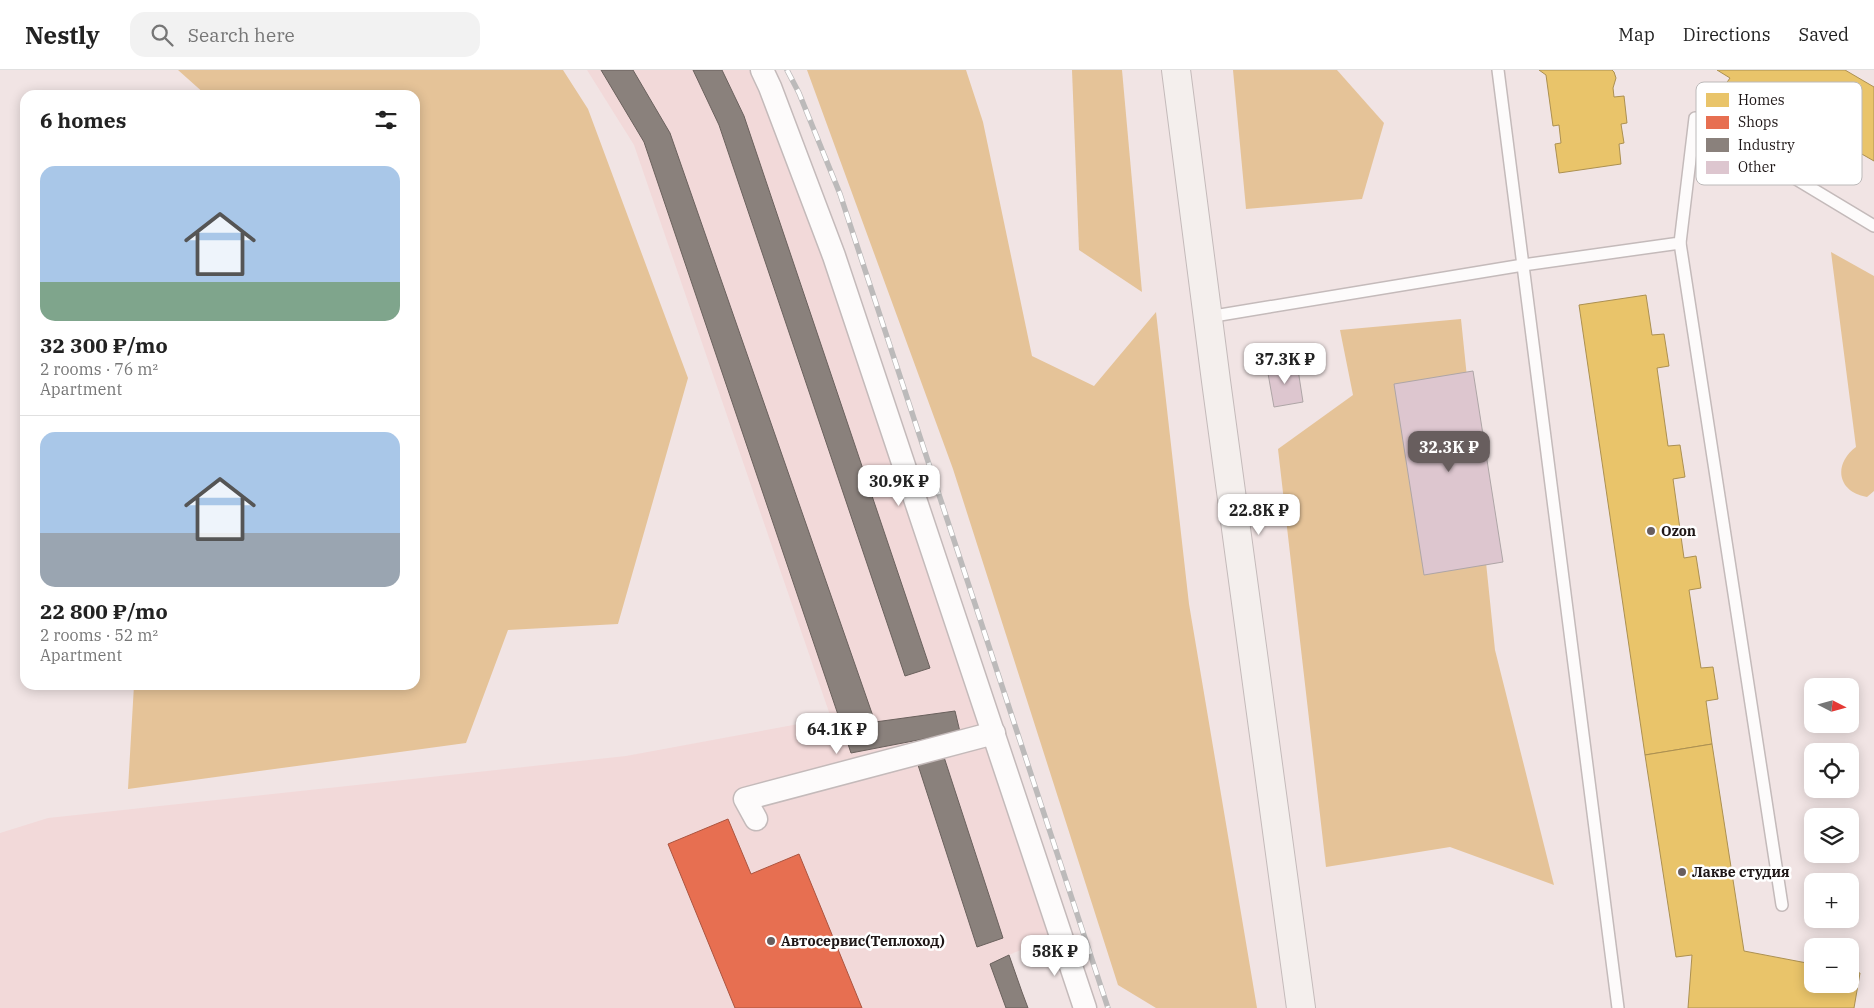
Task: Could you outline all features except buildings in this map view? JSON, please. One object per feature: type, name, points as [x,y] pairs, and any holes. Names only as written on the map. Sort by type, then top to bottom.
[{"type":"main road","points":[[1176,70],[1301,1008]]},
{"type":"street","points":[[762,70],[834,256],[1085,1008]]},
{"type":"street","points":[[756,819],[745,799],[994,733]]},
{"type":"lane","points":[[1498,70],[1618,1008]]},
{"type":"lane","points":[[1696,119],[1680,243],[1782,904]]},
{"type":"lane","points":[[1806,185],[1874,226]]},
{"type":"lane","points":[[1208,317],[1523,265],[1680,243]]},
{"type":"shaded area","points":[[178,70],[563,70],[588,109],[688,378],[618,624],[508,630],[466,743],[128,789],[134,690],[420,690],[420,90],[200,90]]},
{"type":"shaded area","points":[[587,70],[762,70],[1060,933],[1009,955],[1028,1008],[0,1008],[0,833],[48,818],[626,756],[831,718],[634,145]]},
{"type":"shaded area","points":[[807,70],[966,70],[983,122],[1032,356],[1094,386],[1156,312],[1189,604],[1257,1008],[1156,1008],[1118,985],[953,469]]},
{"type":"shaded area","points":[[1072,70],[1122,70],[1142,292],[1079,250]]},
{"type":"shaded area","points":[[1233,70],[1337,70],[1384,123],[1362,199],[1246,209]]},
{"type":"shaded area","points":[[1831,252],[1874,276],[1874,491],[1867,497],[1849,489],[1844,483],[1842,476],[1841,469],[1844,461],[1856,447]]},
{"type":"shaded area","points":[[1461,319],[1495,650],[1554,885],[1450,847],[1326,867],[1278,449],[1353,395],[1340,330]]},
{"type":"railway","points":[[787,70],[799,93],[840,194],[1108,1008]]},
{"type":"place","name":"Ozon","points":[[1651,531]]},
{"type":"place","name":"Лакве студия","points":[[1682,872]]},
{"type":"place","name":"Автосервис(Теплоход)","points":[[771,941]]}]
